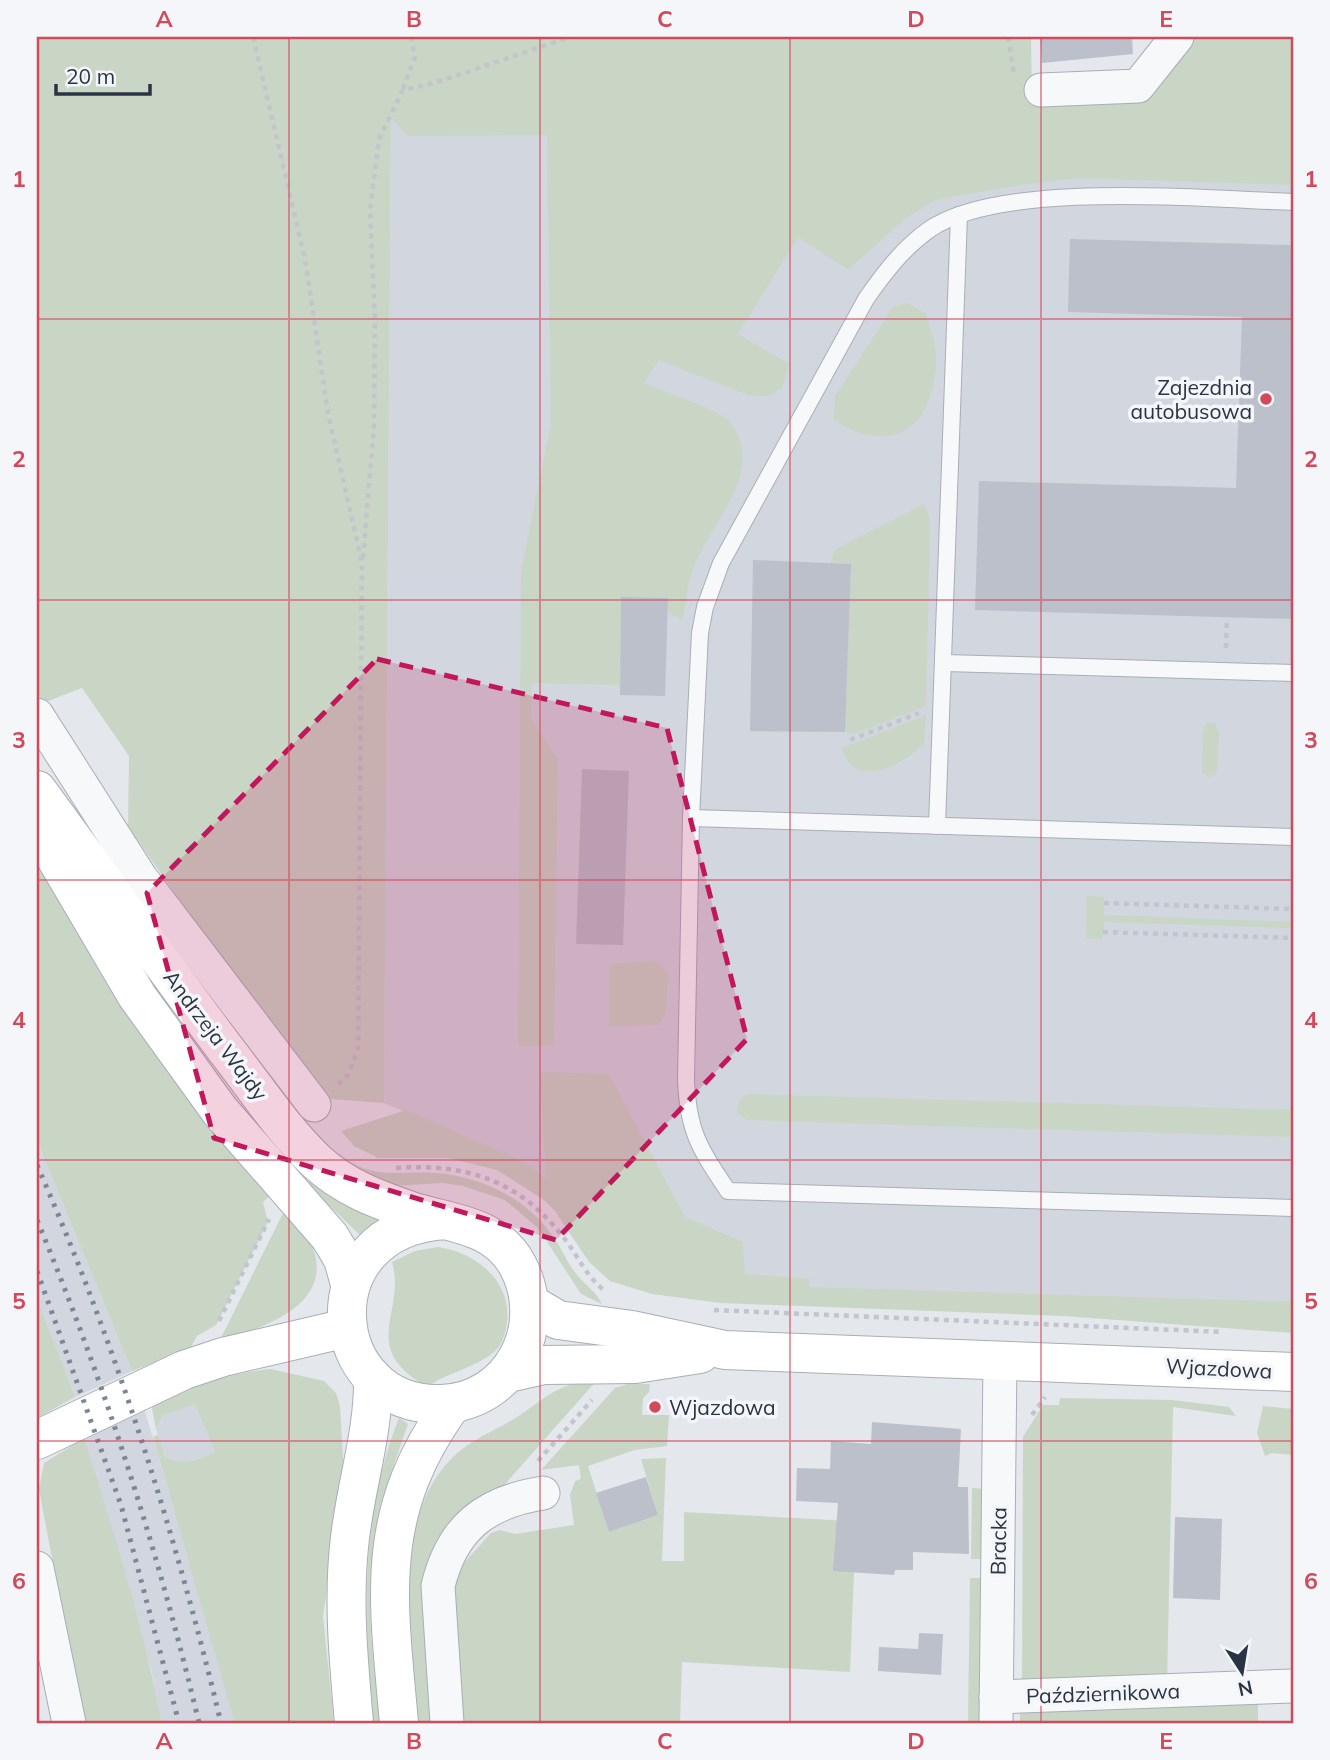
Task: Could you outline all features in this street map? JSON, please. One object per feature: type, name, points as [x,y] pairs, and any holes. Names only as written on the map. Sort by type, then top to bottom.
[{"type":"main road","name":"Andrzeja Wajdy","points":[[37,790],[195,1010],[315,1161],[349,1187],[414,1212],[476,1228],[503,1246],[517,1263],[531,1304],[531,1319],[524,1348],[508,1373],[485,1391],[450,1407],[421,1449],[396,1521],[390,1590],[399,1723]]},
{"type":"main road","name":"Andrzeja Wajdy","points":[[37,827],[137,996],[220,1111],[287,1191],[330,1237],[343,1259],[350,1284],[347,1328],[353,1347],[373,1378],[395,1393],[421,1403],[457,1403]]},
{"type":"main road","name":"Andrzeja Wajdy","points":[[350,1284],[366,1254],[382,1239],[401,1227],[423,1221],[445,1220]]},
{"type":"main road","name":"Wjazdowa","points":[[531,1304],[558,1320],[632,1330],[725,1350],[1293,1372]]},
{"type":"main road","points":[[37,1440],[127,1395],[194,1366],[347,1328]]},
{"type":"main road","name":"Wjazdowa","points":[[508,1373],[544,1365],[635,1364],[725,1350]]},
{"type":"main road","points":[[354,1723],[344,1605],[356,1495],[374,1403],[373,1378]]},
{"type":"street","points":[[1041,90],[1138,86],[1177,37]]},
{"type":"street","points":[[37,715],[141,878],[314,1105]]},
{"type":"street","name":"Bracka","points":[[996,1710],[1000,1359]]},
{"type":"street","points":[[447,1723],[439,1637],[440,1575],[454,1542],[474,1520],[502,1501],[543,1493]]},
{"type":"street","points":[[37,1568],[69,1723]]},
{"type":"street","name":"Październikowa","points":[[996,1710],[1293,1686]]},
{"type":"lane","points":[[1293,202],[1090,196],[999,206],[959,215],[930,229],[879,279],[721,563],[705,607],[700,633],[691,818],[687,1116],[701,1150],[728,1191],[1293,1208]]},
{"type":"lane","points":[[937,826],[959,215]]},
{"type":"lane","points":[[944,663],[1293,673]]},
{"type":"lane","points":[[691,818],[1293,837]]},
{"type":"path","points":[[253,37],[305,259],[328,413],[362,563]]},
{"type":"path","points":[[314,1105],[348,1075],[358,1049],[362,563],[374,427],[375,319],[370,209],[379,139],[403,90],[415,57],[411,37]]},
{"type":"path","points":[[403,90],[434,83],[570,37]]},
{"type":"path","points":[[850,740],[926,710]]},
{"type":"path","points":[[1104,903],[1293,909]]},
{"type":"path","points":[[1103,932],[1293,938]]},
{"type":"path","points":[[218,1324],[269,1220],[272,1204],[287,1191]]},
{"type":"path","points":[[704,1309],[1228,1332]]},
{"type":"path","points":[[502,1501],[600,1391]]},
{"type":"highlighted area","points":[[377,659],[667,728],[747,1039],[556,1240],[214,1138],[147,893]]},
{"type":"shaded area","points":[[1228,96],[1293,97],[1293,1322],[651,1287],[546,1178],[524,1162],[384,1103],[391,117]]},
{"type":"shaded area","points":[[37,1141],[132,1371],[75,1397],[37,1298]]},
{"type":"shaded area","points":[[195,1403],[215,1452],[191,1462],[176,1463],[165,1457],[156,1429],[162,1416]]},
{"type":"shaded area","points":[[144,1408],[235,1723],[162,1723],[151,1669],[84,1438]]},
{"type":"green space","points":[[37,37],[1031,37],[1032,103],[1149,99],[1189,37],[1293,37],[1293,185],[1078,178],[936,200],[907,217],[848,270],[798,237],[738,334],[789,364],[782,388],[768,396],[748,395],[659,360],[644,383],[702,406],[728,420],[739,438],[743,458],[732,497],[692,572],[682,620],[668,612],[668,598],[621,597],[620,685],[532,683],[531,718],[558,759],[554,1045],[518,1046],[521,572],[551,424],[547,135],[408,136],[391,118],[384,1103],[330,1099],[306,1082],[128,826],[129,756],[82,688],[43,703],[37,693]]},
{"type":"green space","points":[[907,303],[925,313],[935,344],[934,382],[925,408],[918,419],[898,433],[877,436],[852,430],[834,419],[835,396],[893,307]]},
{"type":"green space","points":[[924,504],[930,520],[926,706],[855,734],[845,732],[851,564],[830,563],[834,550]]},
{"type":"green space","points":[[926,715],[924,743],[904,759],[880,770],[868,771],[857,768],[848,761],[842,748]]},
{"type":"green space","points":[[1206,723],[1214,723],[1219,731],[1217,773],[1211,778],[1202,772],[1203,731]]},
{"type":"green space","points":[[37,857],[103,973],[174,1080],[271,1195],[263,1202],[268,1222],[216,1325],[197,1336],[190,1349],[132,1371],[37,1141]]},
{"type":"green space","points":[[1087,896],[1104,897],[1104,915],[1293,922],[1293,928],[1104,922],[1102,939],[1086,938]]},
{"type":"green space","points":[[655,961],[668,971],[666,1012],[659,1025],[609,1026],[609,970],[612,964]]},
{"type":"green space","points":[[540,1072],[609,1074],[685,1217],[743,1242],[745,1274],[810,1279],[809,1287],[1293,1302],[1293,1333],[1064,1316],[720,1303],[652,1294],[610,1281],[589,1262],[555,1211],[544,1200],[497,1170],[449,1158],[378,1158],[354,1146],[341,1131],[406,1110],[524,1162],[546,1178]]},
{"type":"green space","points":[[749,1094],[1293,1110],[1293,1137],[747,1120],[737,1109],[741,1099]]},
{"type":"green space","points":[[339,1154],[363,1168],[374,1171],[437,1173],[470,1179],[516,1200],[541,1222],[556,1240],[574,1271],[602,1304],[581,1294],[538,1228],[505,1200],[463,1186],[443,1183],[391,1186],[332,1159]]},
{"type":"green space","points":[[316,1176],[352,1208],[387,1219],[363,1238],[307,1184]]},
{"type":"green space","points":[[285,1209],[313,1248],[317,1268],[313,1286],[303,1300],[289,1312],[254,1330],[219,1342]]},
{"type":"green space","points":[[438,1247],[465,1255],[488,1271],[504,1294],[507,1322],[498,1348],[491,1354],[427,1387],[406,1372],[394,1358],[389,1343],[395,1280],[392,1262],[415,1251]]},
{"type":"green space","points":[[37,1298],[75,1397],[37,1418]]},
{"type":"green space","points":[[270,1369],[324,1381],[336,1393],[340,1406],[344,1474],[323,1616],[334,1723],[235,1723],[153,1437],[158,1435],[165,1457],[178,1462],[196,1460],[215,1452],[195,1404],[162,1416],[156,1429],[151,1403],[209,1382]]},
{"type":"green space","points":[[597,1380],[507,1482],[438,1545],[425,1571],[422,1600],[434,1723],[419,1723],[409,1620],[409,1583],[412,1547],[419,1514],[433,1483],[453,1457],[474,1441],[560,1389]]},
{"type":"green space","points":[[628,1384],[650,1384],[649,1392],[643,1398],[642,1415],[669,1415],[667,1446],[635,1450],[588,1466],[609,1532],[658,1515],[641,1459],[666,1458],[662,1561],[684,1561],[684,1512],[869,1522],[854,1572],[850,1672],[682,1662],[680,1723],[462,1723],[454,1589],[462,1565],[491,1533],[500,1530],[515,1534],[574,1525],[570,1495],[575,1481],[581,1479],[579,1465],[541,1470],[615,1388]]},
{"type":"green space","points":[[1060,1398],[1173,1400],[1229,1407],[1236,1416],[1173,1407],[1167,1684],[1022,1685],[1023,1437],[1043,1405],[1059,1405]]},
{"type":"green space","points":[[1263,1406],[1293,1409],[1293,1455],[1272,1453],[1265,1456],[1257,1433]]},
{"type":"green space","points":[[399,1418],[408,1424],[381,1511],[371,1578],[371,1631],[380,1723],[373,1723],[367,1607],[371,1531],[386,1455]]},
{"type":"green space","points":[[84,1438],[137,1615],[162,1723],[83,1723],[39,1489],[44,1463]]},
{"type":"green space","points":[[972,1488],[985,1489],[982,1559],[971,1559]]},
{"type":"green space","points":[[970,1578],[984,1578],[981,1723],[968,1723]]},
{"type":"green space","points":[[1258,1698],[1258,1723],[1020,1723],[1020,1708]]},
{"type":"building","points":[[1040,37],[1132,37],[1133,54],[1042,63]]},
{"type":"building","name":"Zajezdnia autobusowa","points":[[1070,239],[1293,245],[1293,619],[975,610],[979,481],[1236,488],[1242,317],[1068,312]]},
{"type":"building","points":[[753,560],[851,564],[845,732],[750,731]]},
{"type":"building","points":[[621,597],[668,598],[665,696],[620,695]]},
{"type":"building","points":[[582,769],[629,771],[623,945],[576,944]]},
{"type":"building","points":[[872,1422],[961,1429],[958,1487],[968,1487],[969,1554],[913,1552],[913,1570],[895,1570],[894,1575],[833,1571],[838,1503],[796,1501],[797,1468],[830,1469],[831,1441],[871,1444]]},
{"type":"building","points":[[646,1477],[658,1515],[609,1532],[596,1493]]},
{"type":"building","points":[[1175,1517],[1222,1519],[1220,1600],[1173,1598]]},
{"type":"building","points":[[919,1633],[943,1634],[941,1675],[878,1671],[879,1647],[918,1649]]},
{"type":"railway","points":[[37,1165],[93,1301],[118,1370],[184,1581],[221,1723]]},
{"type":"railway","points":[[37,1220],[85,1343],[128,1468],[166,1595],[199,1723]]},
{"type":"railway","points":[[37,1271],[121,1505],[179,1723]]},
{"type":"place","name":"Zajezdnia autobusowa","points":[[1266,399]]},
{"type":"place","name":"Wjazdowa","points":[[655,1407]]}]
